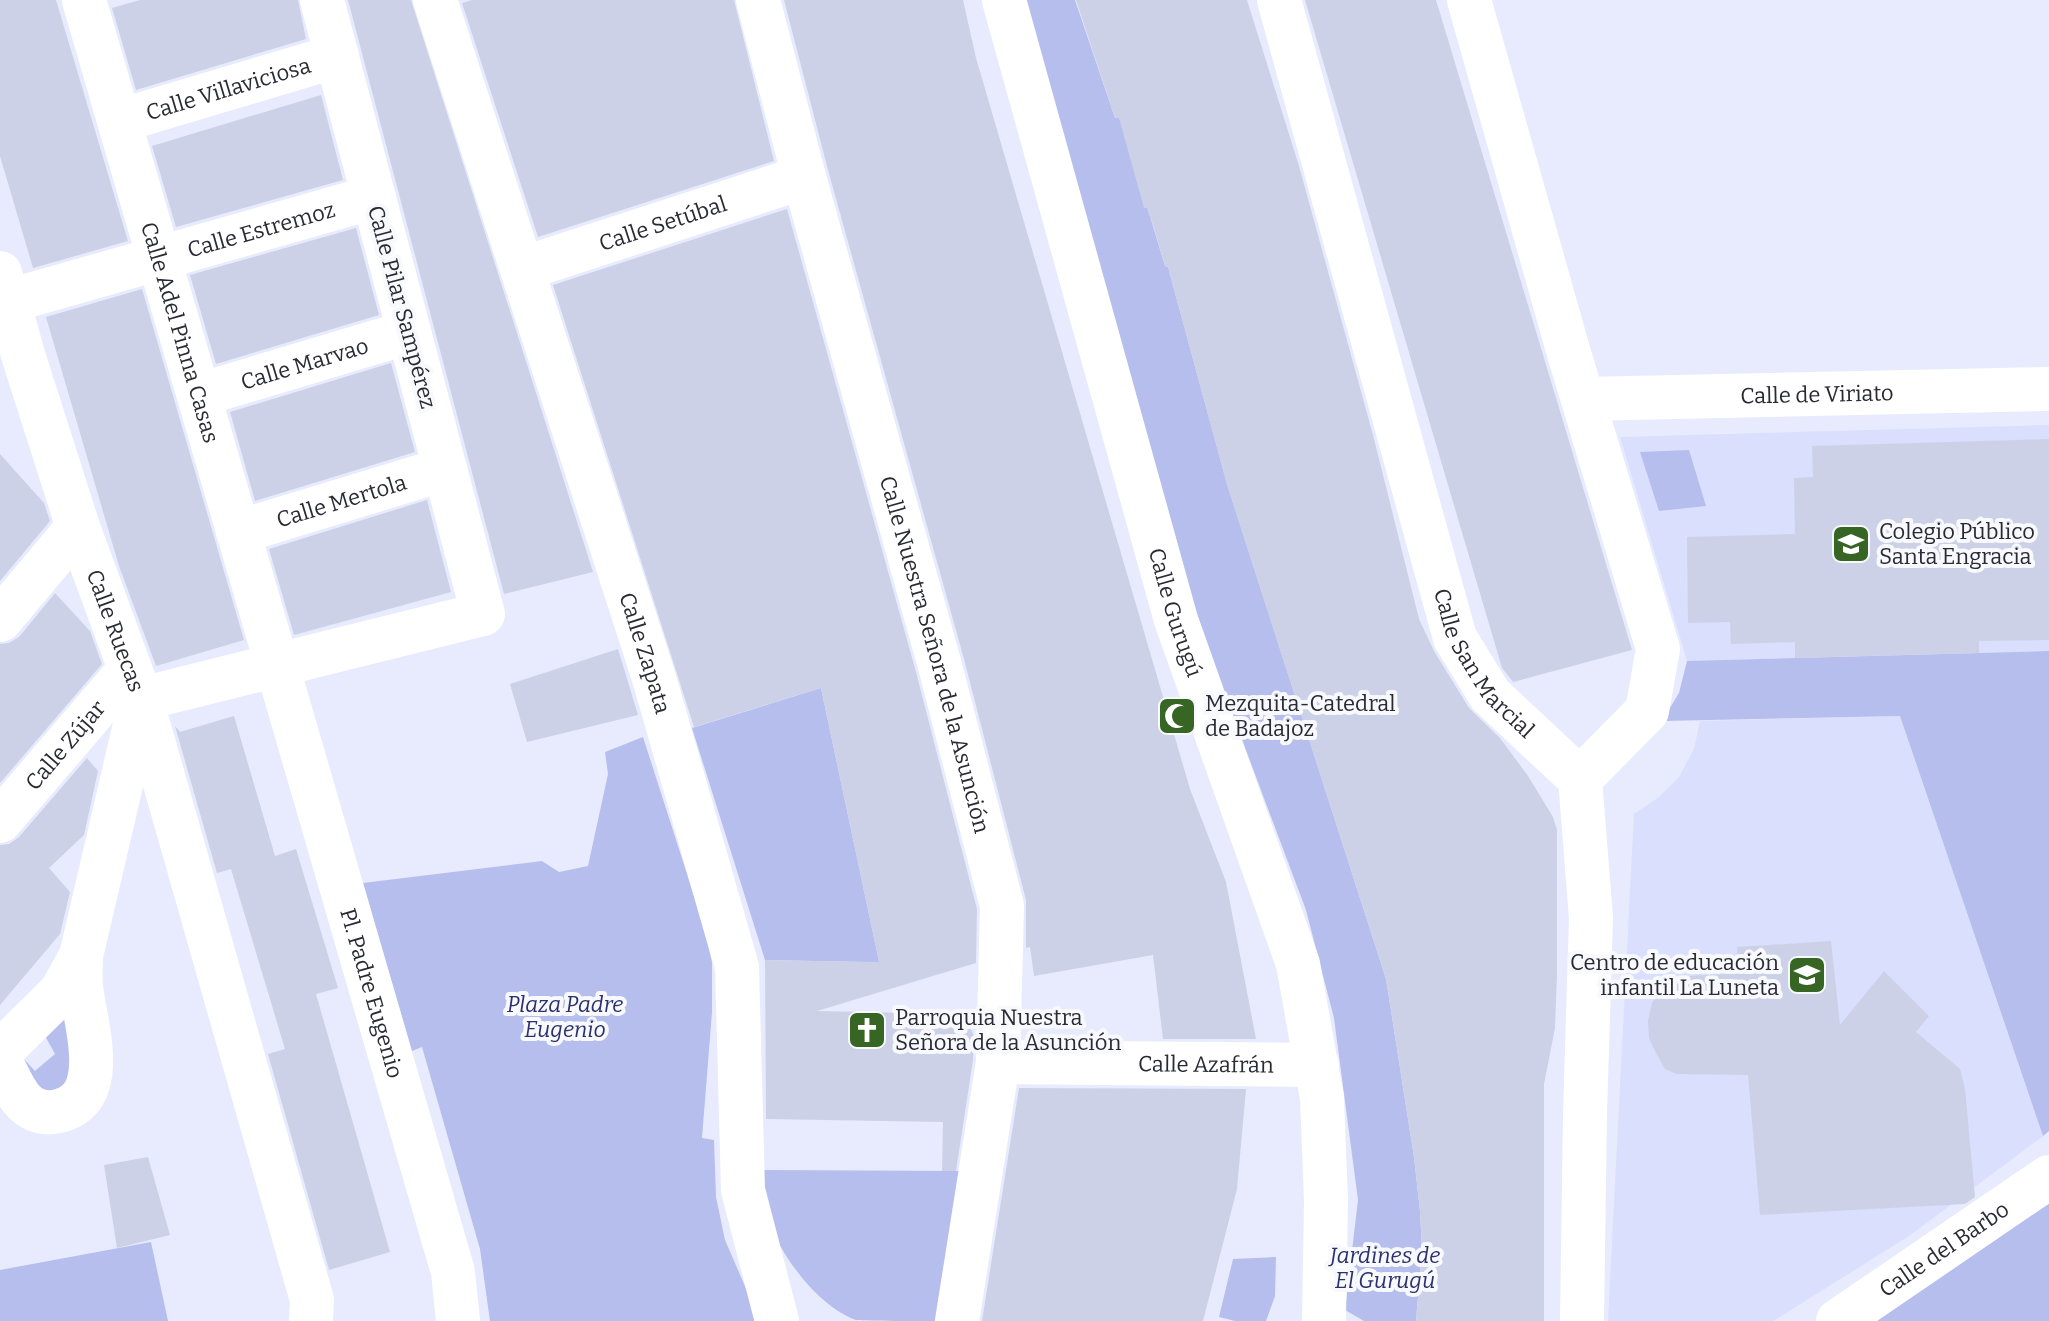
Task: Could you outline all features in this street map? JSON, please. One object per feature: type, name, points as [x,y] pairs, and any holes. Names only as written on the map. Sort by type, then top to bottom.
[{"type":"street","name":"Calle Adel Pinna Casas","points":[[84,0],[277,666]]},
{"type":"street","name":"Calle Pilar Sampérez","points":[[277,666],[483,614],[322,0]]},
{"type":"street","name":"Calle Zapata","points":[[435,0],[654,678],[737,967],[743,1190],[777,1321]]},
{"type":"street","name":"Calle Nuestra Señora de la Asunción","points":[[758,0],[940,666],[1002,906],[998,1062],[957,1321]]},
{"type":"street","name":"Calle Gurugú","points":[[1004,0],[1176,620],[1298,964],[1322,1098],[1326,1201],[1324,1321]]},
{"type":"street","name":"Calle San Marcial","points":[[1279,0],[1455,638],[1490,695],[1580,779]]},
{"type":"street","points":[[1469,0],[1658,649],[1647,711],[1580,779],[1591,918],[1582,1321]]},
{"type":"street","name":"Calle Villaviciosa","points":[[119,121],[337,56]]},
{"type":"street","name":"Calle Setúbal","points":[[522,269],[804,177]]},
{"type":"street","name":"Calle Estremoz","points":[[4,287],[159,259],[374,197]]},
{"type":"street","name":"Calle Ruecas","points":[[0,1060],[18,1097],[33,1108],[50,1113],[68,1108],[82,1096],[91,1071],[92,1045],[80,986],[81,956],[136,684],[78,527],[12,373],[4,287]]},
{"type":"street","name":"Calle Marvao","points":[[199,395],[409,332]]},
{"type":"street","name":"Calle de Viriato","points":[[1583,399],[2049,389]]},
{"type":"street","name":"Calle Mertola","points":[[238,532],[445,469]]},
{"type":"street","points":[[0,620],[78,527]]},
{"type":"street","points":[[277,666],[136,684],[312,1300],[311,1321]]},
{"type":"street","name":"Pl. Padre Eugenio","points":[[277,666],[453,1272],[458,1321]]},
{"type":"street","name":"Calle Zújar","points":[[0,821],[136,684]]},
{"type":"street","name":"Calle Ruecas","points":[[0,1052],[61,992],[81,956]]},
{"type":"street","name":"Calle Azafrán","points":[[998,1062],[1317,1065]]},
{"type":"street","name":"Calle del Barbo","points":[[1838,1321],[2049,1177]]},
{"type":"shaded area","name":"Colegio Público Santa Engracia","points":[[2049,425],[2049,651],[1687,661],[1620,437]]},
{"type":"shaded area","name":"Centro de educación infantil La Luneta","points":[[1900,716],[2043,1136],[1909,1236],[1773,1321],[1608,1321],[1634,814],[1659,797],[1679,777],[1694,749],[1700,721]]},
{"type":"green space","name":"Jardines de El Gurugú","points":[[1026,0],[1075,0],[1115,118],[1120,117],[1165,266],[1168,267],[1227,484],[1386,979],[1420,1211],[1422,1249],[1416,1321],[1364,1321],[1345,1310],[1358,1200],[1334,1018],[1306,910],[1202,633]]},
{"type":"green space","points":[[1689,450],[1706,506],[1659,511],[1640,452]]},
{"type":"green space","points":[[2049,651],[2049,1131],[2043,1136],[1900,716],[1662,721],[1679,693],[1687,661]]},
{"type":"green space","points":[[821,688],[880,966],[861,962],[765,960],[692,728]]},
{"type":"green space","name":"Plaza Padre Eugenio","points":[[643,737],[704,927],[712,962],[712,1012],[702,1138],[714,1140],[716,1197],[725,1240],[760,1321],[490,1321],[480,1249],[422,1047],[412,1051],[363,883],[542,861],[559,872],[588,866],[608,774],[605,752]]},
{"type":"green space","points":[[68,1006],[79,1067],[68,1090],[36,1101],[22,1057],[35,1071],[55,1054],[44,1034]]},
{"type":"green space","points":[[761,1170],[960,1171],[937,1321],[856,1320],[826,1302],[798,1273],[777,1240],[765,1207]]},
{"type":"green space","points":[[2049,1201],[2049,1321],[1860,1321]]},
{"type":"green space","points":[[151,1242],[168,1321],[0,1321],[0,1270]]},
{"type":"green space","points":[[1276,1257],[1275,1296],[1266,1321],[1235,1321],[1219,1317],[1233,1259]]},
{"type":"building","points":[[0,0],[56,0],[128,241],[33,268],[0,156]]},
{"type":"building","points":[[140,0],[298,0],[306,39],[136,90],[112,8]]},
{"type":"building","points":[[348,0],[411,0],[593,572],[504,594]]},
{"type":"building","points":[[472,0],[734,0],[774,161],[538,237],[462,3]]},
{"type":"building","points":[[784,0],[963,0],[976,58],[1190,789],[1226,882],[1256,1039],[1163,1039],[1153,955],[1034,976],[1030,947],[1026,948],[1026,900],[964,659]]},
{"type":"building","points":[[1076,0],[1247,0],[1299,166],[1373,435],[1419,619],[1434,651],[1469,708],[1500,738],[1553,817],[1557,830],[1557,974],[1555,1028],[1544,1084],[1544,1321],[1416,1321],[1422,1249],[1420,1211],[1386,979],[1227,485],[1168,267],[1165,266],[1147,208],[1144,208],[1119,118],[1115,118]]},
{"type":"building","points":[[1305,0],[1436,0],[1632,650],[1513,682],[1502,668]]},
{"type":"building","points":[[321,95],[343,180],[176,227],[152,146]]},
{"type":"building","points":[[787,209],[916,672],[977,909],[976,963],[817,1011],[964,1014],[974,1036],[973,1060],[956,1171],[942,1171],[943,1122],[766,1119],[765,960],[879,962],[821,688],[694,727],[553,285]]},
{"type":"building","points":[[356,228],[379,315],[216,364],[190,275]]},
{"type":"building","points":[[142,289],[244,640],[156,666],[119,566],[46,317]]},
{"type":"building","points":[[391,363],[415,452],[255,501],[230,412]]},
{"type":"building","name":"Colegio Público Santa Engracia","points":[[2049,439],[2049,640],[1979,641],[1979,653],[1795,658],[1795,642],[1731,644],[1730,622],[1688,623],[1687,537],[1795,534],[1794,478],[1813,477],[1812,446]]},
{"type":"building","points":[[0,454],[44,503],[50,521],[0,581]]},
{"type":"building","points":[[427,500],[451,592],[294,635],[269,549]]},
{"type":"building","points":[[55,593],[90,631],[102,664],[0,783],[0,644],[19,637]]},
{"type":"building","points":[[618,649],[638,715],[527,742],[510,684]]},
{"type":"building","points":[[234,716],[275,856],[296,849],[338,988],[316,994],[390,1252],[329,1270],[268,1054],[285,1049],[231,869],[217,873],[175,726],[180,732]]},
{"type":"building","points":[[87,758],[98,771],[84,835],[49,868],[70,892],[60,934],[0,1005],[0,845],[9,844],[19,837]]},
{"type":"building","points":[[1831,941],[1840,1025],[1884,971],[1929,1016],[1916,1032],[1960,1069],[1965,1089],[1975,1197],[1965,1204],[1760,1215],[1748,1075],[1677,1074],[1665,1069],[1656,1053],[1649,1038],[1648,1021],[1652,1003],[1662,989],[1674,981],[1689,976],[1739,973],[1737,947]]},
{"type":"building","points":[[1019,1088],[1246,1089],[1237,1189],[1203,1321],[982,1321]]},
{"type":"building","points":[[148,1157],[170,1235],[117,1248],[104,1165]]},
{"type":"place","name":"Colegio Público Santa Engracia","points":[[1851,544]]},
{"type":"place","name":"Mezquita-Catedral de Badajoz","points":[[1177,716]]},
{"type":"place","name":"Centro de educación infantil La Luneta","points":[[1807,975]]},
{"type":"place","name":"Parroquia Nuestra Señora de la Asunción","points":[[867,1030]]}]
